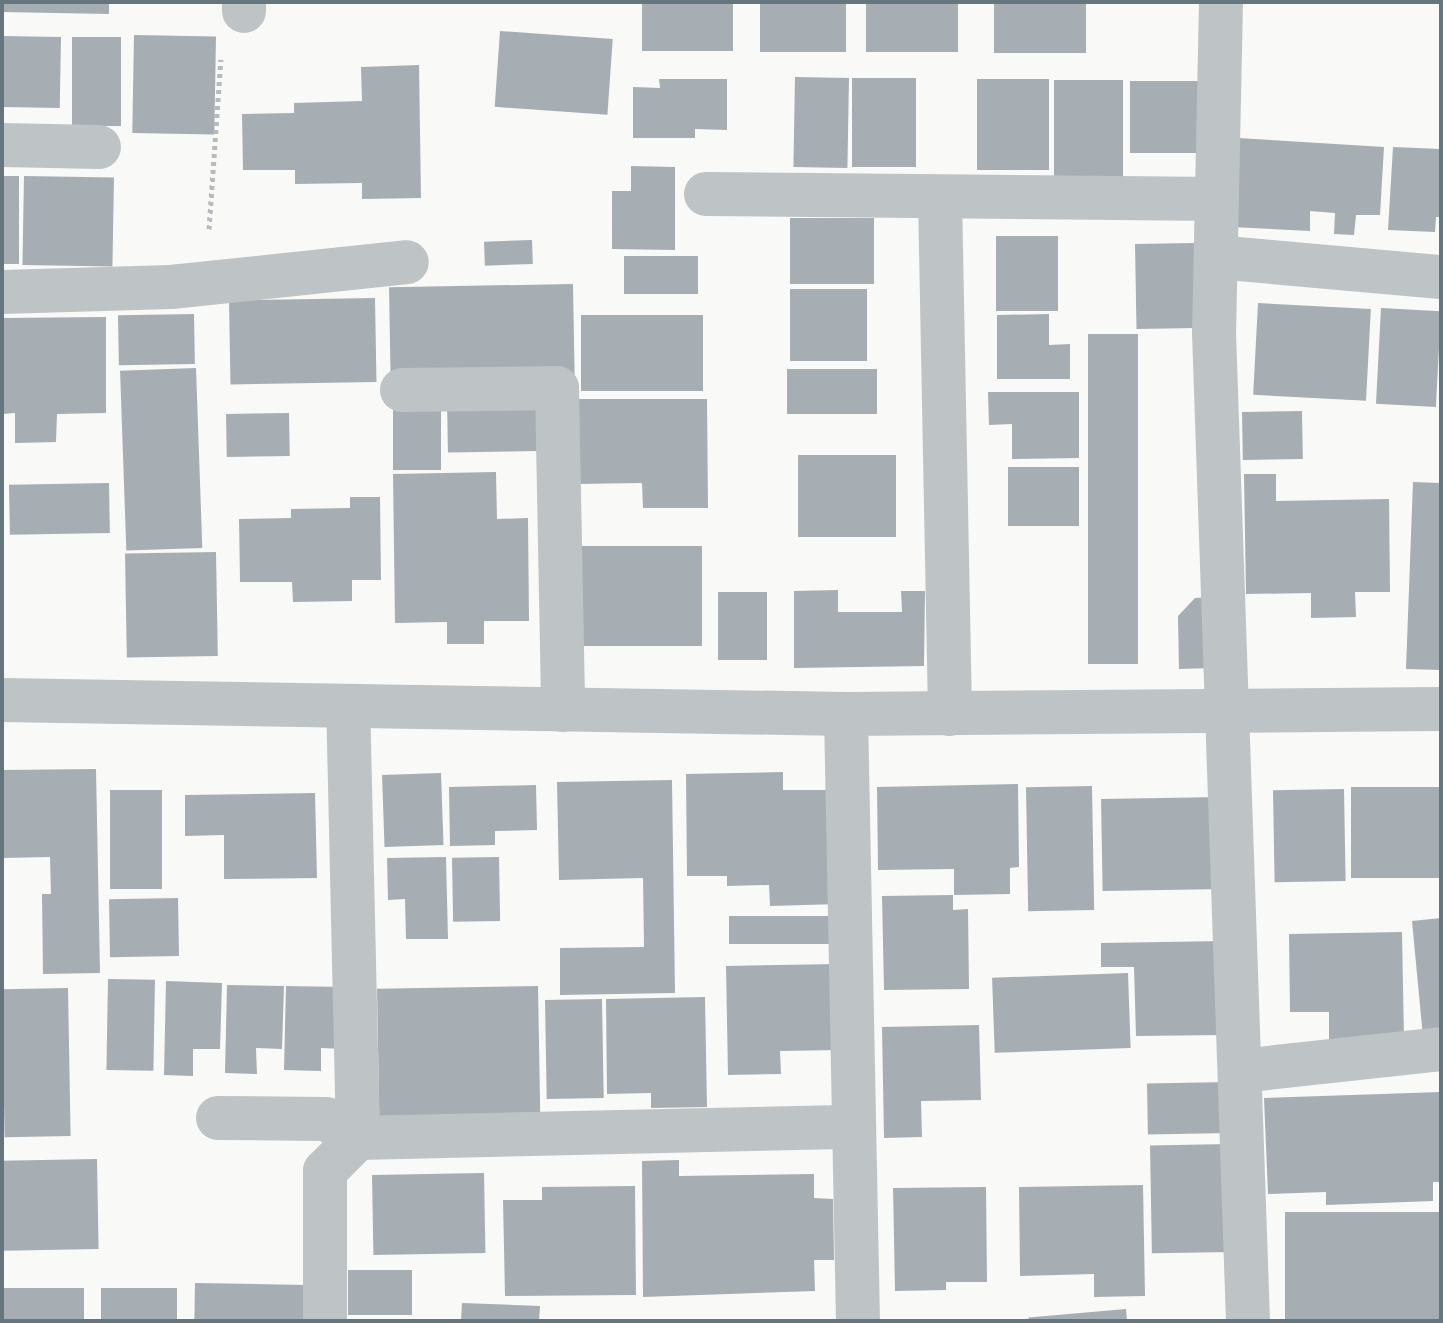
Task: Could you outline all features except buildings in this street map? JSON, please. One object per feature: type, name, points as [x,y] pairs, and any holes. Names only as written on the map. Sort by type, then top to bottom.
[{"type":"street","points":[[1221,2],[1214,333],[1248,1321]]},
{"type":"street","points":[[2,145],[99,147]]},
{"type":"street","points":[[706,194],[1217,199]]},
{"type":"street","points":[[940,197],[950,714]]},
{"type":"street","points":[[1216,257],[1441,277]]},
{"type":"street","points":[[2,292],[206,283],[407,262]]},
{"type":"street","points":[[402,390],[557,388],[563,710]]},
{"type":"street","points":[[2,700],[846,714],[1441,709]]},
{"type":"street","points":[[325,1321],[325,1171],[358,1138],[348,706]]},
{"type":"street","points":[[846,714],[858,1321]]},
{"type":"street","points":[[1240,1071],[1441,1049]]},
{"type":"street","points":[[218,1118],[326,1119],[358,1138],[854,1127]]},
{"type":"path","points":[[206,283],[223,34],[244,6]]}]
